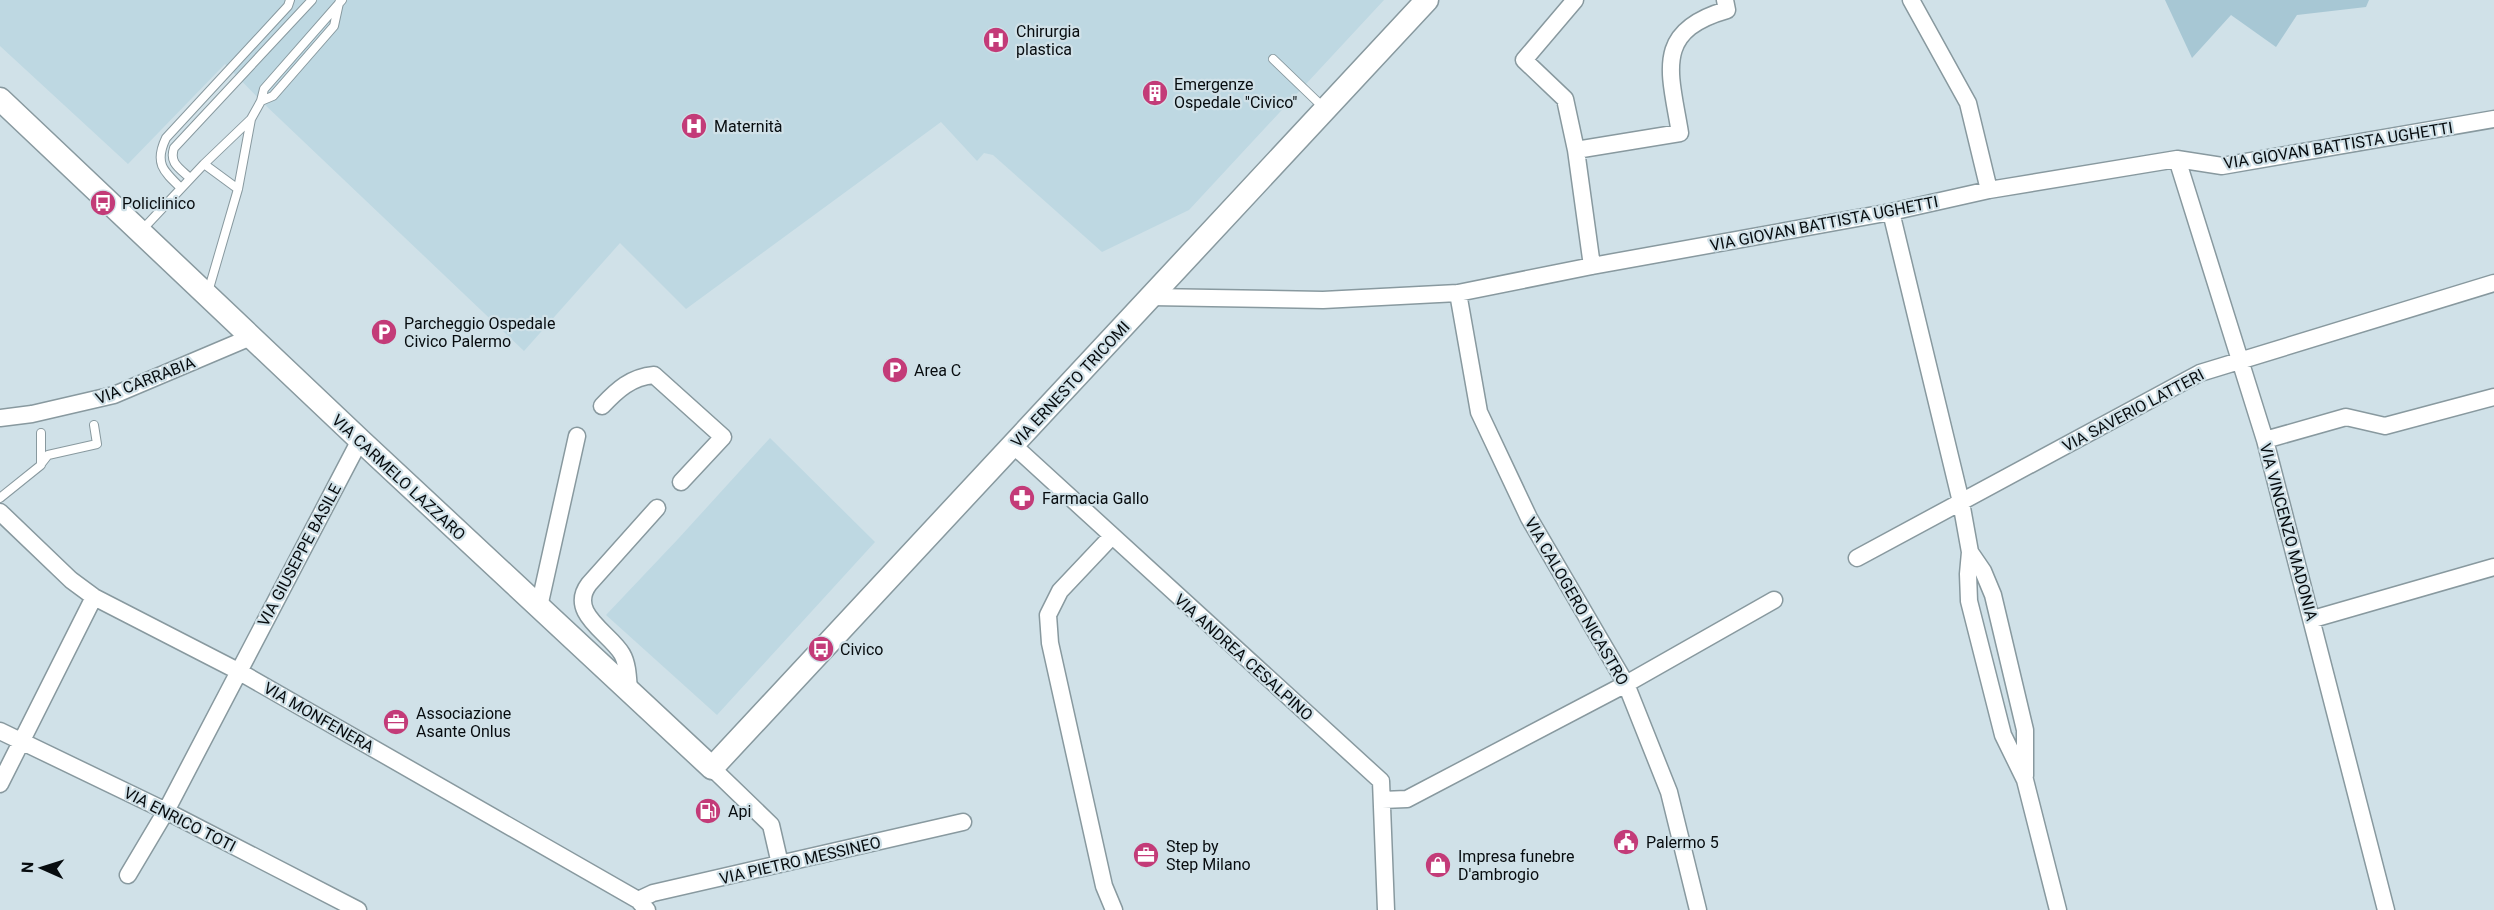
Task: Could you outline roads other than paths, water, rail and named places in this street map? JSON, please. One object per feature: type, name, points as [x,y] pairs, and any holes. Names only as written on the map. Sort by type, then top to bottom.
[{"type":"street","name":"VIA ERNESTO TRICOMI","points":[[712,768],[1427,0]]},
{"type":"street","points":[[1575,0],[1524,60],[1565,99],[1576,150],[1592,266]]},
{"type":"street","points":[[1576,150],[1680,133],[1669,69],[1676,39],[1707,15],[1727,10],[1725,0]]},
{"type":"street","points":[[1911,0],[1968,104],[1989,190]]},
{"type":"street","name":"VIA CARMELO LAZZARO","points":[[0,99],[771,825],[780,864]]},
{"type":"street","name":"VIA GIOVAN BATTISTA UGHETTI","points":[[1151,297],[1323,300],[1458,293],[1592,266],[1891,212],[1989,190],[2177,159],[2222,166],[2494,119]]},
{"type":"street","name":"VIA VINCENZO MADONIA","points":[[2177,159],[2265,440],[2313,619],[2386,910]]},
{"type":"street","points":[[1891,212],[1961,502],[1970,552],[1969,601],[2003,735],[2025,780],[2058,910]]},
{"type":"street","name":"VIA SAVERIO LATTERI","points":[[1857,558],[2200,373],[2494,283]]},
{"type":"street","name":"VIA CALOGERO NICASTRO","points":[[1458,293],[1479,412],[1528,518],[1626,684],[1669,792],[1698,910]]},
{"type":"street","name":"VIA CARRABIA","points":[[0,418],[32,414],[114,395],[251,337]]},
{"type":"street","points":[[602,406],[626,384],[640,376],[654,375],[723,437],[681,482]]},
{"type":"street","points":[[2265,440],[2346,417],[2385,426],[2494,397]]},
{"type":"street","points":[[539,607],[577,436]]},
{"type":"street","name":"VIA GIUSEPPE BASILE","points":[[128,875],[166,811],[360,440]]},
{"type":"street","name":"VIA ANDREA CESALPINO","points":[[1012,445],[1382,781],[1386,910]]},
{"type":"street","points":[[629,691],[622,653],[589,618],[584,606],[584,594],[589,584],[657,508]]},
{"type":"street","name":"VIA MONFENERA","points":[[0,512],[71,580],[94,597],[238,671],[642,905]]},
{"type":"street","points":[[1112,536],[1060,591],[1048,615],[1052,654],[1104,886],[1114,910]]},
{"type":"street","points":[[1970,552],[1983,571],[1993,595],[2025,730],[2025,780]]},
{"type":"street","points":[[2313,619],[2494,567]]},
{"type":"street","points":[[0,784],[94,597]]},
{"type":"street","points":[[1382,800],[1407,799],[1626,684],[1774,600]]},
{"type":"street","name":"VIA ENRICO TOTI","points":[[0,731],[166,811],[358,910]]},
{"type":"street","name":"VIA PIETRO MESSINEO","points":[[642,905],[653,893],[963,822]]},
{"type":"lane","points":[[181,188],[165,173],[160,160],[160,150],[166,138],[288,6],[290,0]]},
{"type":"lane","points":[[190,178],[174,164],[172,156],[174,148],[312,0]]},
{"type":"lane","points":[[140,231],[251,119],[261,101],[273,96],[334,26],[341,1]]},
{"type":"lane","points":[[1273,59],[1326,109]]},
{"type":"lane","points":[[207,295],[238,189],[251,119]]},
{"type":"lane","points":[[204,164],[238,189]]},
{"type":"lane","points":[[0,498],[41,465],[48,455],[96,444],[94,425]]},
{"type":"lane","points":[[41,433],[41,465]]},
{"type":"place","name":"Chirurgia plastica","points":[[996,40]]},
{"type":"place","name":"Emergenze Ospedale \"Civico\"","points":[[1155,93]]},
{"type":"place","name":"Maternità","points":[[694,126]]},
{"type":"place","name":"Policlinico","points":[[103,203]]},
{"type":"place","name":"Parcheggio Ospedale Civico Palermo","points":[[384,332]]},
{"type":"place","name":"Area C","points":[[895,370]]},
{"type":"place","name":"Farmacia Gallo","points":[[1022,498]]},
{"type":"place","name":"Civico","points":[[821,649]]},
{"type":"place","name":"Associazione Asante Onlus","points":[[396,722]]},
{"type":"place","name":"Api","points":[[708,811]]},
{"type":"place","name":"Palermo 5","points":[[1626,842]]},
{"type":"place","name":"Step by Step Milano","points":[[1146,855]]},
{"type":"place","name":"Impresa funebre D'ambrogio","points":[[1438,865]]}]
